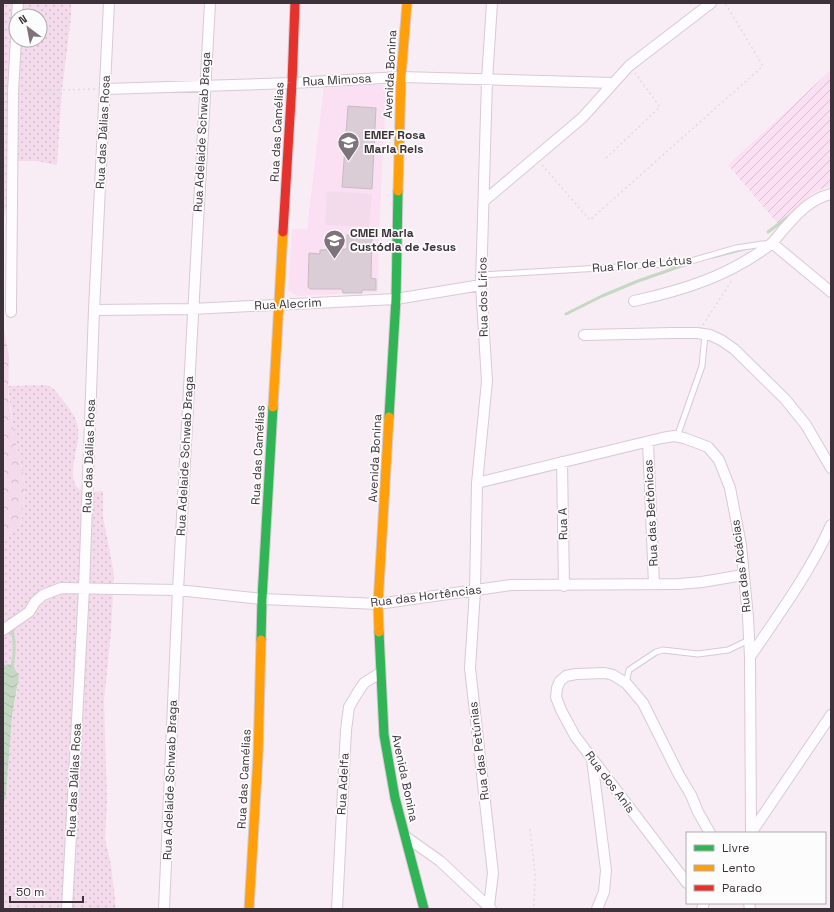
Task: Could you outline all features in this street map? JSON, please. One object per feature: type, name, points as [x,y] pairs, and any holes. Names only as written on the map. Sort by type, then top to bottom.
[{"type":"street","name":"Rua das Dálias Rosa","points":[[67,909],[84,588],[94,310],[109,3]]},
{"type":"street","name":"Rua Adelaide Schwab Braga","points":[[164,909],[192,309],[210,3]]},
{"type":"street","name":"Rua das Camélias","points":[[250,909],[258,756],[262,598],[292,83],[295,3]]},
{"type":"street","name":"Avenida Bonina","points":[[406,3],[401,77],[396,299],[378,604],[384,735],[395,798],[424,909]]},
{"type":"street","name":"Rua dos Lírios","points":[[475,591],[477,483],[486,381],[482,280],[487,80],[492,3]]},
{"type":"street","points":[[484,201],[582,118],[629,66],[711,3]]},
{"type":"street","points":[[11,312],[13,91],[15,48]]},
{"type":"street","name":"Rua Mimosa","points":[[105,89],[292,83],[401,77],[613,83]]},
{"type":"street","points":[[634,301],[691,286],[741,264],[772,242],[808,204],[821,197],[831,194]]},
{"type":"street","points":[[772,242],[831,292]]},
{"type":"street","name":"Rua Alecrim","points":[[94,310],[192,309],[396,299],[482,280]]},
{"type":"street","points":[[584,335],[672,333],[701,334],[721,340],[734,349],[780,394],[806,425],[831,468]]},
{"type":"street","name":"Rua das Acácias","points":[[477,483],[662,438],[684,438],[708,447],[719,460],[730,488],[741,545],[750,657],[751,832]]},
{"type":"street","name":"Rua das Betônicas","points":[[648,442],[654,584]]},
{"type":"street","name":"Rua A","points":[[562,462],[564,586]]},
{"type":"street","points":[[750,657],[795,591],[821,548],[831,525]]},
{"type":"street","name":"Rua das Hortências","points":[[3,630],[29,612],[35,602],[43,595],[60,588],[178,590],[262,598],[378,604],[511,586],[702,582],[743,575]]},
{"type":"street","name":"Rua das Petúnias","points":[[475,591],[470,668],[493,873],[490,908]]},
{"type":"street","name":"Rua Adelfa","points":[[337,909],[344,757],[349,707],[364,683],[380,673]]},
{"type":"street","name":"Rua dos Anis","points":[[626,683],[613,675],[605,673],[584,673],[566,676],[560,681],[557,688],[556,697],[575,736],[686,882]]},
{"type":"street","points":[[626,683],[643,703],[709,832]]},
{"type":"street","points":[[752,832],[831,715]]},
{"type":"street","points":[[592,759],[606,870],[604,892],[597,909]]},
{"type":"street","points":[[406,837],[440,861],[490,908]]},
{"type":"lane","name":"Rua Flor de Lótus","points":[[482,280],[684,262],[736,248],[772,242]]},
{"type":"lane","points":[[677,437],[702,366],[701,334]]},
{"type":"lane","points":[[626,683],[629,670],[656,652],[663,650],[698,654],[728,650],[749,640]]},
{"type":"path","points":[[535,157],[590,220],[763,66],[725,3]]},
{"type":"path","points":[[606,158],[660,107],[629,66]]},
{"type":"path","points":[[13,91],[105,89]]},
{"type":"path","points":[[701,334],[741,264]]},
{"type":"path","points":[[530,829],[535,873],[534,909]]},
{"type":"shaded area","points":[[831,70],[831,187],[821,189],[810,195],[778,224],[728,165]]},
{"type":"shaded area","name":"EMEF Rosa Maria Reis","points":[[324,85],[383,85],[386,95],[379,230],[378,292],[297,296],[288,290],[292,229],[307,229]]},
{"type":"green space","points":[[3,3],[71,3],[71,18],[62,89],[57,165],[36,161],[14,161],[3,223]]},
{"type":"green space","points":[[327,191],[372,194],[369,227],[325,225]]},
{"type":"green space","points":[[3,324],[9,357],[8,394],[14,436],[25,486],[21,524],[3,544]]},
{"type":"green space","points":[[46,385],[53,389],[62,399],[76,420],[78,441],[73,471],[75,484],[84,492],[103,491],[103,517],[114,574],[111,632],[104,701],[107,801],[105,839],[111,865],[116,909],[3,909],[3,837],[5,831],[3,827],[2,813],[6,795],[12,716],[18,686],[12,664],[3,665],[3,544],[21,524],[25,486],[14,436],[8,386]]},
{"type":"water","points":[[12,664],[19,676],[12,716],[6,795],[3,807],[3,665]]},
{"type":"building","points":[[348,106],[376,108],[372,189],[342,187]]},
{"type":"building","points":[[347,235],[372,235],[371,278],[376,279],[376,290],[362,290],[362,293],[343,293],[342,289],[310,289],[308,287],[309,253],[320,254],[320,250],[347,249]]},
{"type":"waterway","points":[[768,232],[792,214]]},
{"type":"waterway","points":[[713,257],[744,249]]},
{"type":"waterway","points":[[566,314],[602,296],[638,281],[687,264]]},
{"type":"waterway","points":[[11,628],[14,643],[12,669]]},
{"type":"traffic: fast","points":[[389,417],[396,299],[398,191]]},
{"type":"traffic: fast","points":[[261,640],[273,407]]},
{"type":"traffic: fast","points":[[379,632],[384,735],[395,798],[424,909]]},
{"type":"traffic: slow","points":[[398,191],[401,77],[407,3]]},
{"type":"traffic: slow","points":[[273,407],[283,232]]},
{"type":"traffic: slow","points":[[379,632],[378,604],[389,417]]},
{"type":"traffic: slow","points":[[249,909],[258,756],[261,640]]},
{"type":"traffic: jam","points":[[283,232],[295,3]]},
{"type":"place","name":"EMEF Rosa Maria Reis","points":[[349,162]]},
{"type":"place","name":"CMEI Maria Custódia de Jesus","points":[[334,260]]}]
